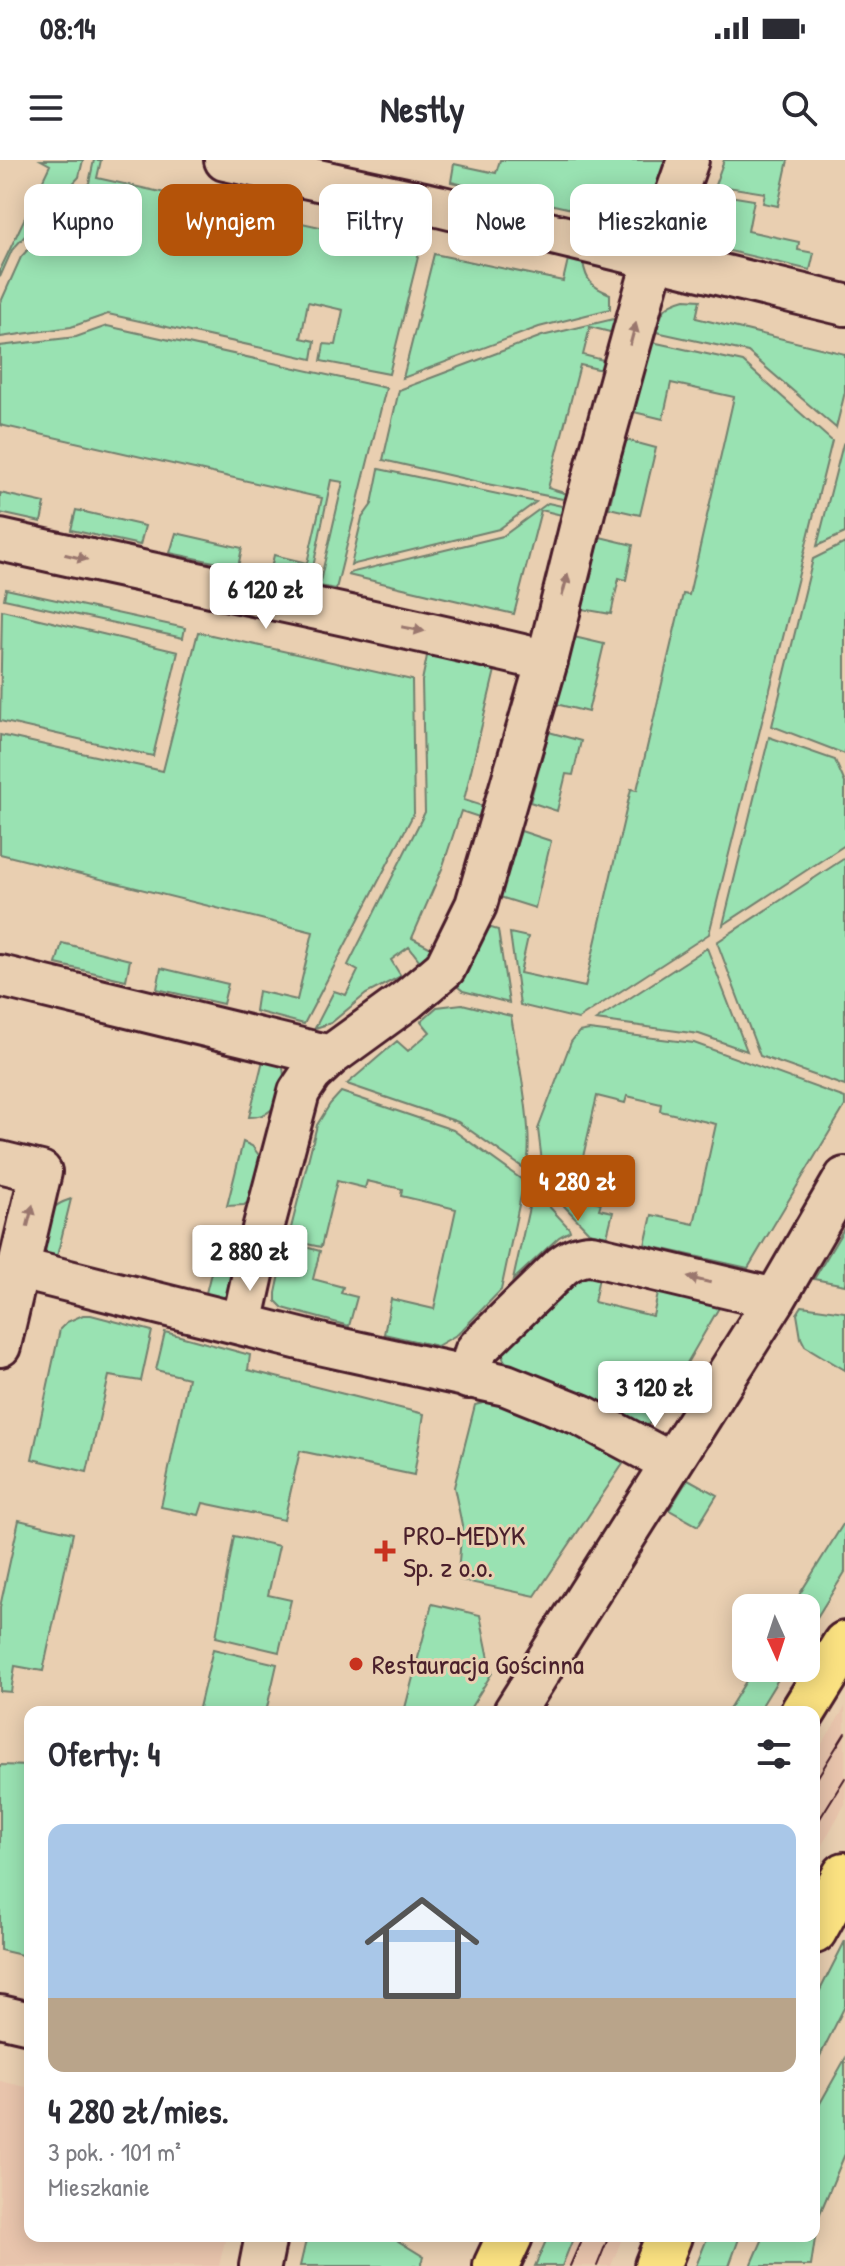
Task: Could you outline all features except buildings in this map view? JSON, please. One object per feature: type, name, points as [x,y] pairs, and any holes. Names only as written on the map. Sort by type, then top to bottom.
[{"type":"main road","points":[[807,1706],[845,1644]]},
{"type":"main road","points":[[820,1920],[845,1875]]},
{"type":"main road","points":[[496,2266],[507,2242]]},
{"type":"main road","points":[[657,2266],[667,2242]]},
{"type":"street","points":[[225,160],[438,206],[845,305]]},
{"type":"street","points":[[242,1324],[299,1092],[311,1074],[330,1056],[445,968],[476,905],[547,661],[581,523],[654,258],[688,160]]},
{"type":"street","points":[[0,540],[426,631],[547,661]]},
{"type":"street","points":[[0,976],[330,1056]]},
{"type":"street","points":[[0,1162],[41,1172],[0,1346]]},
{"type":"street","points":[[518,1706],[775,1299],[845,1178]]},
{"type":"street","points":[[468,1378],[479,1347],[562,1266],[582,1255],[775,1299]]},
{"type":"street","points":[[17,1268],[506,1385],[581,1415],[671,1463]]},
{"type":"street","points":[[0,2016],[24,2022]]},
{"type":"street","points":[[260,2266],[265,2242]]},
{"type":"shaded area","points":[[845,1707],[845,1804],[820,1848],[820,1747]]},
{"type":"shaded area","points":[[0,2081],[24,2087],[24,2242],[225,2242],[219,2266],[0,2266]]},
{"type":"shaded area","points":[[572,2242],[621,2242],[611,2266],[562,2266]]},
{"type":"green space","points":[[41,160],[83,160],[79,177],[73,184],[41,184],[50,165]]},
{"type":"green space","points":[[94,160],[101,160],[97,178],[124,184],[88,184]]},
{"type":"green space","points":[[500,160],[673,160],[664,184],[570,184],[570,209],[554,205],[554,184],[451,182],[454,164],[496,173]]},
{"type":"green space","points":[[724,160],[788,160],[778,206],[763,203],[765,193],[736,188],[736,184],[715,184]]},
{"type":"green space","points":[[142,188],[158,191],[158,256],[303,256],[303,223],[319,227],[319,256],[418,256],[389,374],[321,361],[324,344],[336,345],[343,310],[308,302],[301,338],[315,341],[312,359],[108,314],[71,327],[0,337],[0,304],[24,254],[142,256]]},
{"type":"green space","points":[[736,197],[754,200],[748,231],[799,242],[798,250],[814,253],[810,270],[736,253]]},
{"type":"green space","points":[[24,220],[24,237],[12,250],[0,277],[0,270]]},
{"type":"green space","points":[[570,251],[570,256],[591,256],[583,262],[586,274],[594,286],[610,294],[610,309],[539,327],[403,378],[434,254],[563,281]]},
{"type":"green space","points":[[685,299],[700,300],[696,318],[845,354],[845,392],[836,428],[748,352],[656,332],[664,310]]},
{"type":"green space","points":[[622,317],[618,334],[590,327],[583,355],[611,362],[607,371],[580,365],[548,488],[574,496],[573,501],[383,460],[399,390],[542,336]]},
{"type":"green space","points":[[107,326],[386,388],[336,589],[319,586],[343,482],[331,480],[310,582],[270,573],[274,555],[307,563],[322,498],[0,425],[0,346],[76,337]]},
{"type":"green space","points":[[652,342],[743,362],[832,441],[709,934],[578,1019],[520,1005],[510,933],[528,937],[520,973],[585,987],[631,789],[637,790],[683,594],[689,595],[734,397],[671,383],[663,419],[634,412]]},
{"type":"green space","points":[[626,440],[656,448],[640,515],[609,508]]},
{"type":"green space","points":[[843,444],[845,533],[817,546]]},
{"type":"green space","points":[[379,469],[536,502],[499,529],[351,565],[362,518],[372,504]]},
{"type":"green space","points":[[0,493],[45,503],[41,522],[0,513]]},
{"type":"green space","points":[[548,503],[571,508],[570,517],[541,510],[514,614],[348,575],[503,536]]},
{"type":"green space","points":[[76,510],[145,526],[140,545],[71,530]]},
{"type":"green space","points":[[176,533],[242,548],[238,567],[170,553]]},
{"type":"green space","points":[[600,537],[633,545],[626,580],[619,578],[611,614],[582,609]]},
{"type":"green space","points":[[845,543],[845,754],[772,726],[813,559]]},
{"type":"green space","points":[[6,589],[185,628],[183,638],[4,599]]},
{"type":"green space","points":[[2,610],[178,652],[153,756],[0,721]]},
{"type":"green space","points":[[198,632],[412,680],[414,813],[304,1024],[255,1011],[258,991],[297,1000],[313,932],[0,854],[0,735],[163,771]]},
{"type":"green space","points":[[574,637],[604,644],[588,712],[556,704]]},
{"type":"green space","points":[[428,651],[496,666],[464,800],[492,809],[488,820],[461,811],[442,869],[412,938],[437,951],[426,969],[409,947],[391,960],[401,976],[366,994],[331,1023],[315,1028],[334,991],[346,995],[358,971],[348,965],[425,812],[422,681]]},
{"type":"green space","points":[[549,732],[581,741],[573,775],[566,774],[557,811],[530,802]]},
{"type":"green space","points":[[769,737],[835,760],[845,783],[845,845],[723,925]]},
{"type":"green space","points":[[521,831],[551,841],[535,908],[500,897]]},
{"type":"green space","points":[[845,858],[845,1086],[760,1056],[717,942]]},
{"type":"green space","points":[[488,927],[498,930],[509,1003],[458,987]]},
{"type":"green space","points":[[62,943],[130,960],[126,980],[56,964]]},
{"type":"green space","points":[[707,948],[747,1051],[699,1034],[596,1020]]},
{"type":"green space","points":[[161,968],[228,984],[223,1004],[157,989]]},
{"type":"green space","points":[[462,1004],[511,1016],[529,1139],[525,1169],[458,1122],[347,1084],[397,1041],[408,1051],[430,1032],[421,1021],[437,1007]]},
{"type":"green space","points":[[589,1030],[694,1043],[845,1098],[845,1106],[748,1268],[645,1245],[652,1215],[694,1224],[716,1124],[660,1111],[661,1104],[627,1096],[625,1103],[597,1096],[574,1196],[601,1203],[599,1209],[613,1212],[607,1236],[589,1232],[545,1186],[538,1129],[571,1042],[579,1032]]},
{"type":"green space","points":[[265,1052],[281,1064],[283,1083],[271,1110],[249,1117]]},
{"type":"green space","points":[[341,1092],[453,1130],[521,1179],[523,1186],[501,1290],[458,1334],[437,1346],[384,1334],[391,1299],[434,1309],[456,1209],[401,1196],[402,1189],[367,1181],[365,1188],[337,1181],[321,1247],[288,1240],[317,1125]]},
{"type":"green space","points":[[243,1142],[252,1146],[261,1158],[252,1199],[244,1205],[227,1206]]},
{"type":"green space","points":[[533,1189],[570,1231],[559,1237],[513,1280]]},
{"type":"green space","points":[[71,1199],[55,1264],[45,1250],[48,1224],[54,1208]]},
{"type":"green space","points":[[845,1227],[845,1285],[814,1279]]},
{"type":"green space","points":[[220,1236],[229,1240],[238,1253],[228,1294],[221,1299],[204,1301]]},
{"type":"green space","points":[[287,1242],[320,1251],[313,1279],[343,1287],[341,1293],[357,1297],[349,1326],[283,1308],[276,1301]]},
{"type":"green space","points":[[600,1272],[594,1302],[653,1316],[660,1285],[724,1299],[676,1382],[662,1376],[647,1403],[658,1409],[645,1430],[513,1374],[503,1358],[506,1337],[566,1278]]},
{"type":"green space","points":[[802,1306],[845,1312],[845,1370],[805,1346],[797,1314]]},
{"type":"green space","points":[[83,1315],[152,1331],[141,1381],[109,1376],[87,1472],[32,1459],[60,1329]]},
{"type":"green space","points":[[165,1332],[250,1355],[248,1370],[424,1414],[414,1475],[300,1451],[284,1520],[203,1503],[199,1515],[161,1507],[188,1378],[156,1370]]},
{"type":"green space","points":[[499,1399],[629,1455],[535,1596],[460,1580],[458,1574],[462,1525],[454,1487],[475,1405]]},
{"type":"green space","points":[[688,1479],[717,1495],[698,1526],[669,1510]]},
{"type":"green space","points":[[19,1520],[73,1533],[43,1671],[15,1666],[11,1692],[0,1691],[0,1607]]},
{"type":"green space","points":[[845,1521],[845,1572],[820,1612],[820,1594],[800,1594]]},
{"type":"green space","points":[[234,1536],[279,1546],[268,1595],[291,1600],[279,1652],[216,1637]]},
{"type":"green space","points":[[432,1604],[480,1615],[492,1673],[472,1706],[406,1706]]},
{"type":"green space","points":[[213,1649],[277,1664],[267,1706],[199,1706]]},
{"type":"green space","points":[[745,1682],[776,1682],[762,1706],[731,1706]]},
{"type":"green space","points":[[0,1765],[24,1766],[24,1956],[0,1950]]},
{"type":"green space","points":[[845,1941],[845,2006],[820,2056],[820,1990]]},
{"type":"green space","points":[[845,2059],[845,2154],[820,2213],[820,2103]]},
{"type":"green space","points":[[306,2242],[400,2242],[424,2257],[421,2266],[300,2266]]},
{"type":"green space","points":[[545,2242],[572,2242],[562,2266],[535,2266]]},
{"type":"green space","points":[[706,2242],[738,2242],[729,2266],[696,2266]]},
{"type":"green space","points":[[761,2242],[814,2242],[811,2266],[751,2266]]},
{"type":"tram line","points":[[820,1773],[845,1733]]},
{"type":"tram line","points":[[820,1818],[845,1778]]},
{"type":"tram line","points":[[570,2266],[580,2242]]},
{"type":"tram line","points":[[597,2266],[607,2242]]},
{"type":"place","name":"PRO-MEDYK Sp. z o.o.","points":[[385,1551]]},
{"type":"place","name":"Restauracja Gościnna","points":[[356,1664]]}]
